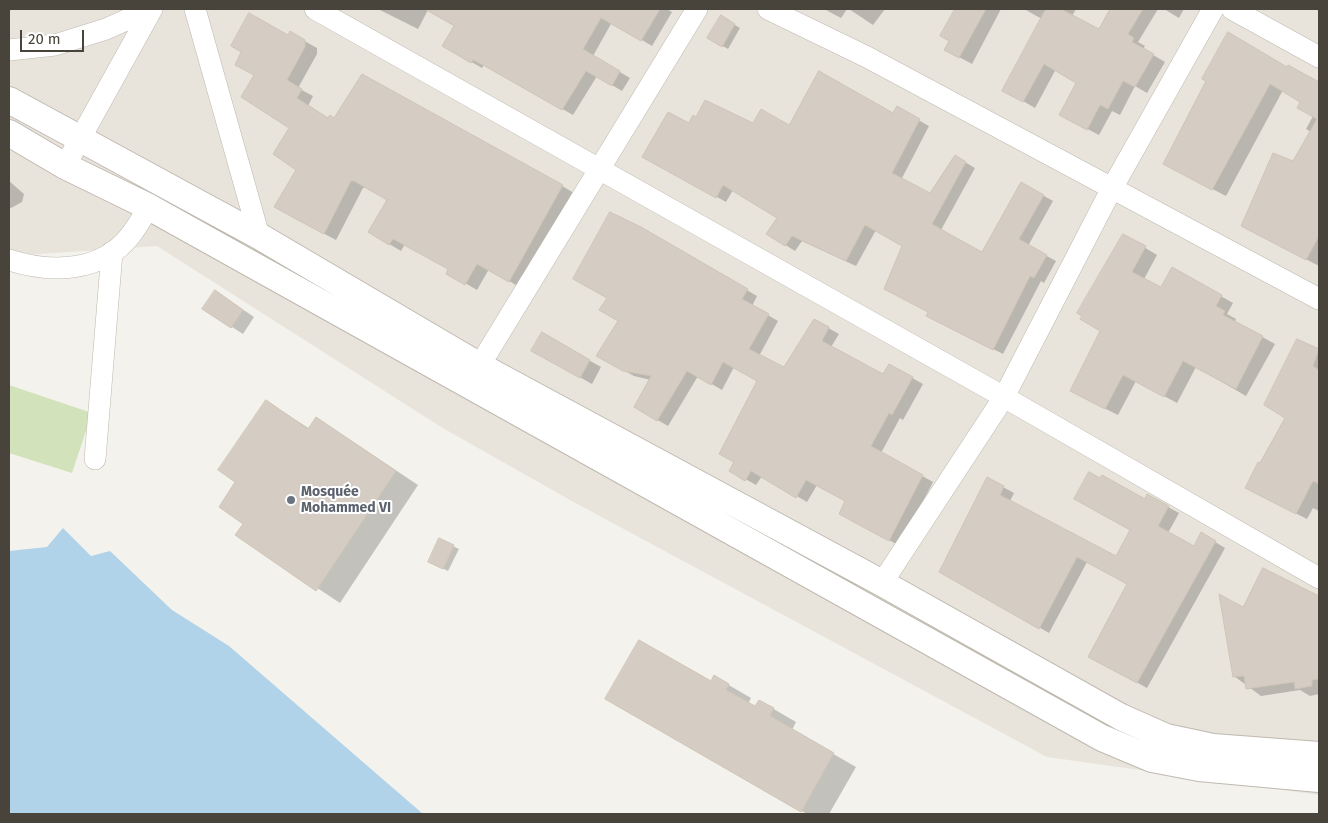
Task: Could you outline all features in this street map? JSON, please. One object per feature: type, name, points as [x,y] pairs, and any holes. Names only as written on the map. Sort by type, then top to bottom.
[{"type":"street","points":[[9,50],[54,45],[106,29],[151,9]]},
{"type":"street","points":[[66,166],[151,9]]},
{"type":"street","points":[[195,9],[259,236]]},
{"type":"street","points":[[315,9],[1004,397],[1319,578]]},
{"type":"street","points":[[474,375],[697,9]]},
{"type":"street","points":[[768,9],[867,57],[1111,190],[1319,299]]},
{"type":"street","points":[[882,583],[1004,397],[1111,190],[1213,9]]},
{"type":"street","points":[[1232,9],[1319,56]]},
{"type":"street","points":[[9,100],[259,236],[474,375],[1102,738],[1152,760],[1199,768],[1319,779]]},
{"type":"street","points":[[9,133],[66,166],[882,583],[1121,717],[1166,737],[1213,747],[1319,755]]},
{"type":"street","points":[[9,260],[40,267],[79,267],[96,263],[129,237],[149,207]]},
{"type":"street","points":[[95,459],[112,252]]},
{"type":"shaded area","points":[[9,9],[1319,9],[1319,795],[1047,757],[570,500],[441,427],[157,246],[9,256]]},
{"type":"green space","points":[[9,385],[92,413],[72,473],[9,453]]},
{"type":"water","points":[[63,528],[91,556],[110,551],[172,610],[229,646],[423,814],[9,814],[9,551],[47,547]]},
{"type":"building","points":[[425,9],[660,9],[641,41],[601,18],[583,49],[620,71],[612,86],[586,71],[562,110],[483,65],[473,60],[471,63],[442,46],[454,26]]},
{"type":"building","points":[[955,9],[986,9],[959,58],[944,50],[949,41],[940,36]]},
{"type":"building","points":[[1046,9],[1061,9],[1099,29],[1110,9],[1143,9],[1128,34],[1134,38],[1132,42],[1154,54],[1135,87],[1123,81],[1108,109],[1100,105],[1087,130],[1059,115],[1076,83],[1044,64],[1023,102],[1002,91]]},
{"type":"building","points":[[249,13],[288,35],[290,31],[305,40],[305,47],[287,80],[302,89],[297,98],[328,118],[330,115],[334,118],[362,74],[563,185],[509,282],[477,264],[465,285],[446,274],[448,269],[393,239],[389,245],[368,232],[387,200],[354,181],[351,181],[324,234],[274,207],[296,170],[273,154],[289,128],[241,97],[254,75],[235,65],[241,52],[231,46]]},
{"type":"building","points":[[721,15],[735,24],[722,47],[707,38]]},
{"type":"building","points":[[1228,32],[1287,67],[1288,65],[1319,82],[1319,236],[1306,260],[1241,226],[1273,153],[1293,161],[1317,119],[1297,108],[1300,102],[1270,84],[1212,190],[1163,164],[1206,81],[1202,79]]},
{"type":"building","points":[[819,71],[893,113],[897,106],[920,119],[892,173],[930,193],[955,155],[966,162],[932,224],[951,235],[982,252],[1021,182],[1044,195],[1019,239],[1047,255],[1034,278],[1030,276],[993,350],[926,316],[928,312],[884,289],[902,246],[865,225],[846,261],[792,236],[785,246],[766,234],[777,218],[723,185],[716,198],[642,157],[668,112],[689,123],[693,115],[696,117],[705,100],[753,123],[761,109],[789,125]]},
{"type":"building","points":[[610,212],[641,227],[748,289],[742,299],[769,314],[749,349],[784,367],[814,319],[829,327],[822,341],[883,374],[889,364],[913,377],[892,415],[889,413],[871,446],[923,475],[889,541],[839,514],[845,501],[806,480],[796,498],[751,471],[745,481],[729,471],[734,462],[719,454],[757,381],[723,362],[711,385],[687,371],[657,421],[634,407],[651,376],[623,371],[596,356],[618,321],[599,310],[607,298],[573,279]]},
{"type":"building","points":[[1123,234],[1146,246],[1132,272],[1161,287],[1172,267],[1222,295],[1216,306],[1225,311],[1223,315],[1263,336],[1236,389],[1183,361],[1164,397],[1123,375],[1105,409],[1070,391],[1100,331],[1080,319],[1082,316],[1077,313]]},
{"type":"building","points":[[215,290],[243,310],[231,328],[202,309]]},
{"type":"building","points":[[542,332],[590,360],[580,378],[531,351]]},
{"type":"building","points":[[1297,339],[1319,349],[1313,366],[1319,370],[1319,484],[1313,481],[1296,514],[1245,488],[1258,462],[1260,463],[1285,418],[1264,405]]},
{"type":"building","name":"Mosquée Mohammed VI","points":[[266,400],[308,429],[316,417],[396,471],[316,591],[235,535],[243,524],[219,507],[235,482],[218,470]]},
{"type":"building","points":[[1089,472],[1100,478],[1102,475],[1145,499],[1147,494],[1169,506],[1158,526],[1194,546],[1201,532],[1216,541],[1137,683],[1088,657],[1127,584],[1077,557],[1039,629],[939,572],[987,477],[1004,486],[1000,495],[1116,556],[1130,530],[1074,499]]},
{"type":"building","points":[[439,538],[454,545],[443,569],[428,562]]},
{"type":"building","points":[[1263,568],[1319,596],[1319,679],[1312,680],[1312,686],[1295,689],[1294,682],[1246,689],[1244,676],[1233,677],[1219,594],[1243,607]]},
{"type":"building","points":[[639,640],[711,681],[714,675],[729,684],[726,690],[755,706],[759,700],[774,708],[770,716],[834,753],[801,812],[605,699]]},
{"type":"place","name":"Mosquée Mohammed VI","points":[[291,500]]}]
